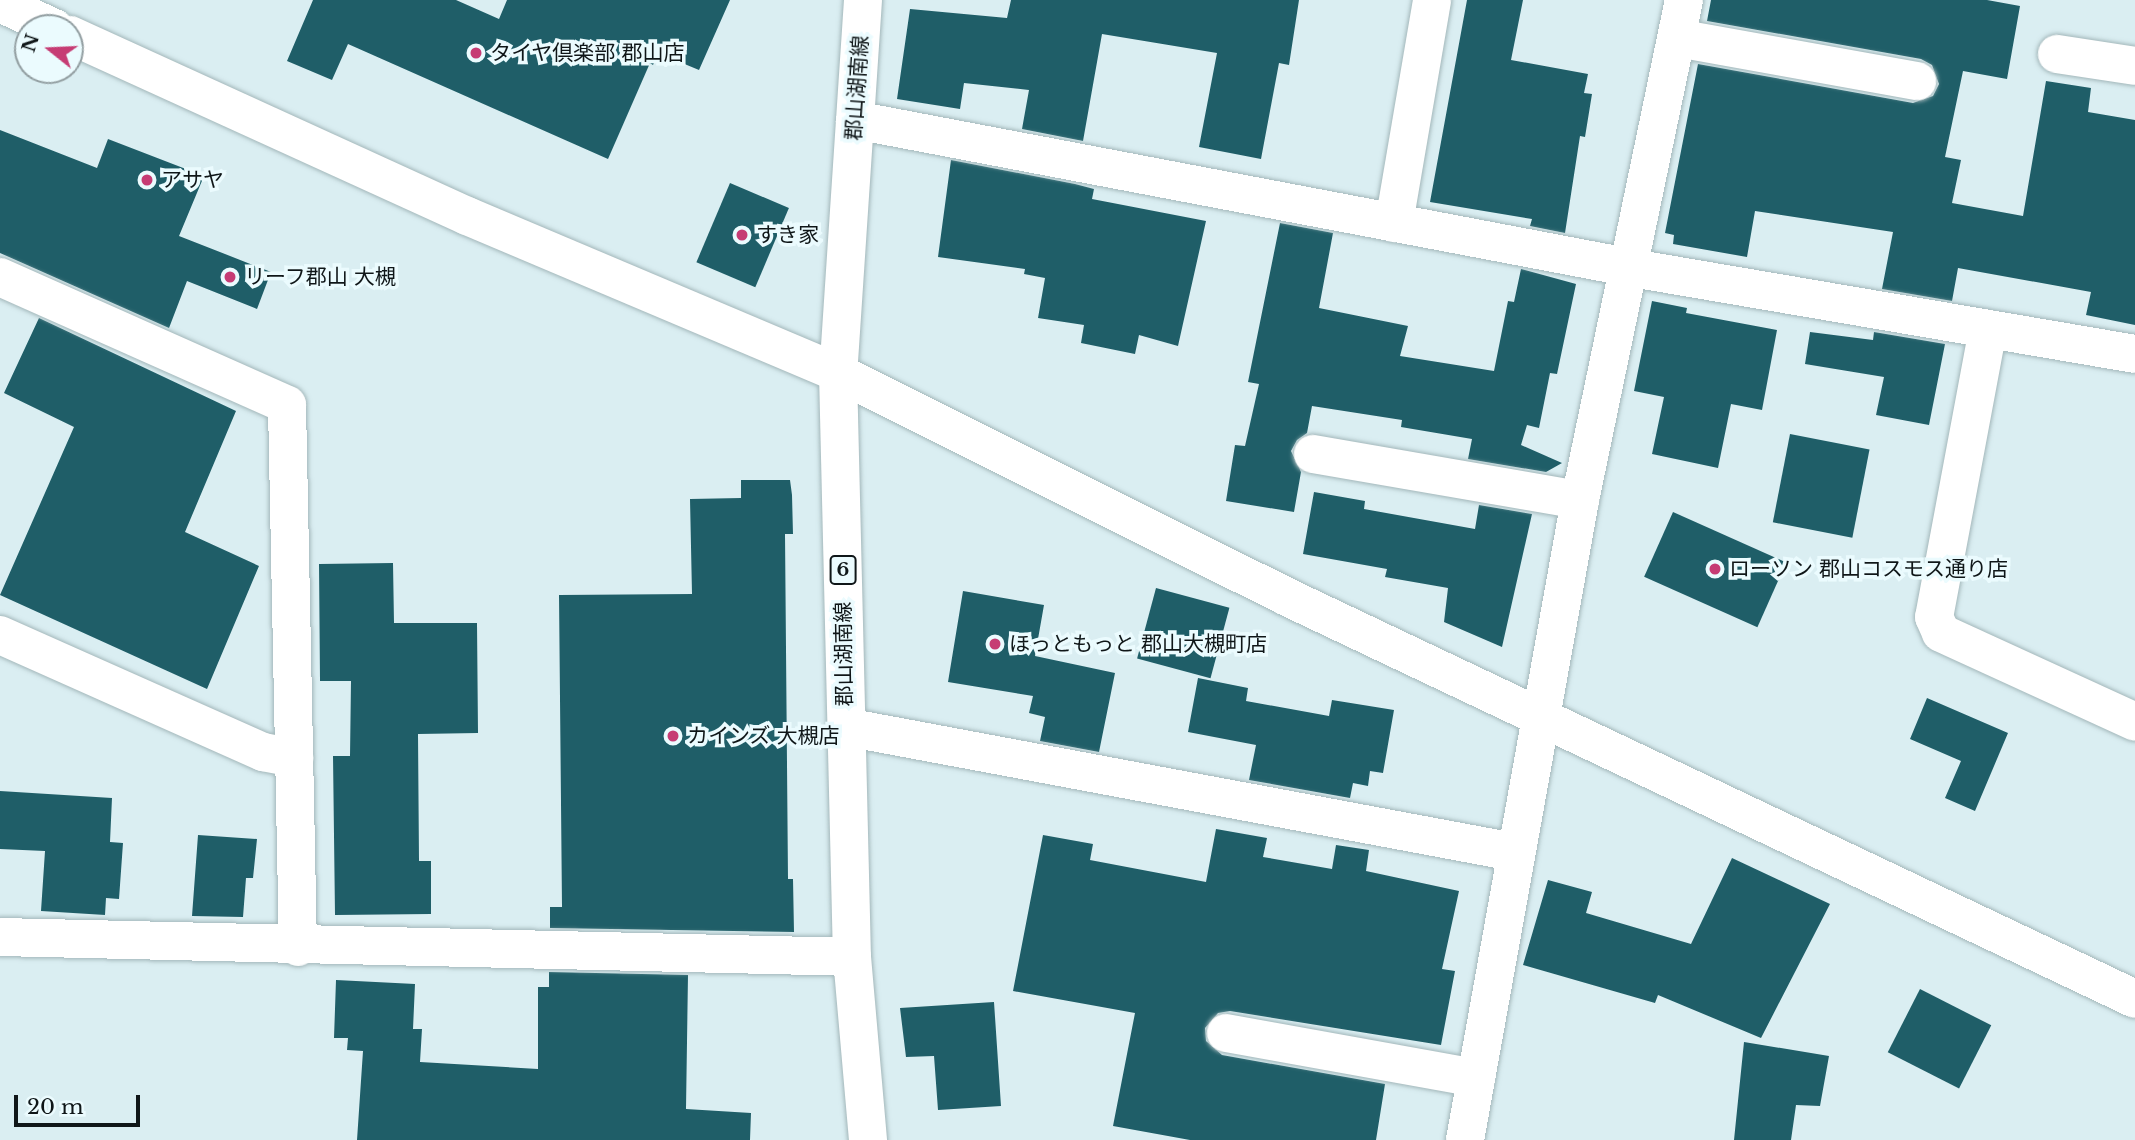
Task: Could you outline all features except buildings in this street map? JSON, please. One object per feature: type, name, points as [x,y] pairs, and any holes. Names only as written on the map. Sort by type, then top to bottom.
[{"type":"street","name":"郡山湖南線","points":[[863,0],[838,373],[852,957],[868,1140]]},
{"type":"street","points":[[1394,223],[1432,0]]},
{"type":"street","points":[[1465,1140],[1514,852],[1543,718],[1580,500],[1632,268],[1684,0]]},
{"type":"street","points":[[0,3],[24,14]]},
{"type":"street","points":[[1677,38],[1917,81]]},
{"type":"street","points":[[84,41],[467,216],[838,373],[1287,597],[2135,999]]},
{"type":"street","points":[[2057,54],[2135,66]]},
{"type":"street","points":[[855,120],[1632,268],[2135,354]]},
{"type":"street","points":[[0,277],[288,405],[298,947]]},
{"type":"street","points":[[1989,329],[1934,617],[1941,633],[2135,722]]},
{"type":"street","points":[[1313,454],[1580,500]]},
{"type":"street","points":[[0,635],[263,752],[294,758]]},
{"type":"street","points":[[846,727],[1514,852]]},
{"type":"street","points":[[0,937],[298,947],[852,957]]},
{"type":"street","points":[[1226,1033],[1476,1078]]},
{"type":"place","name":"タイヤ倶楽部 郡山店","points":[[476,53]]},
{"type":"place","name":"アサヤ","points":[[147,180]]},
{"type":"place","name":"すき家","points":[[742,235]]},
{"type":"place","name":"リーフ郡山 大槻","points":[[230,277]]},
{"type":"place","name":"ローソン 郡山コスモス通り店","points":[[1715,569]]},
{"type":"place","name":"ほっともっと 郡山大槻町店","points":[[995,644]]},
{"type":"place","name":"カインズ 大槻店","points":[[673,736]]}]
